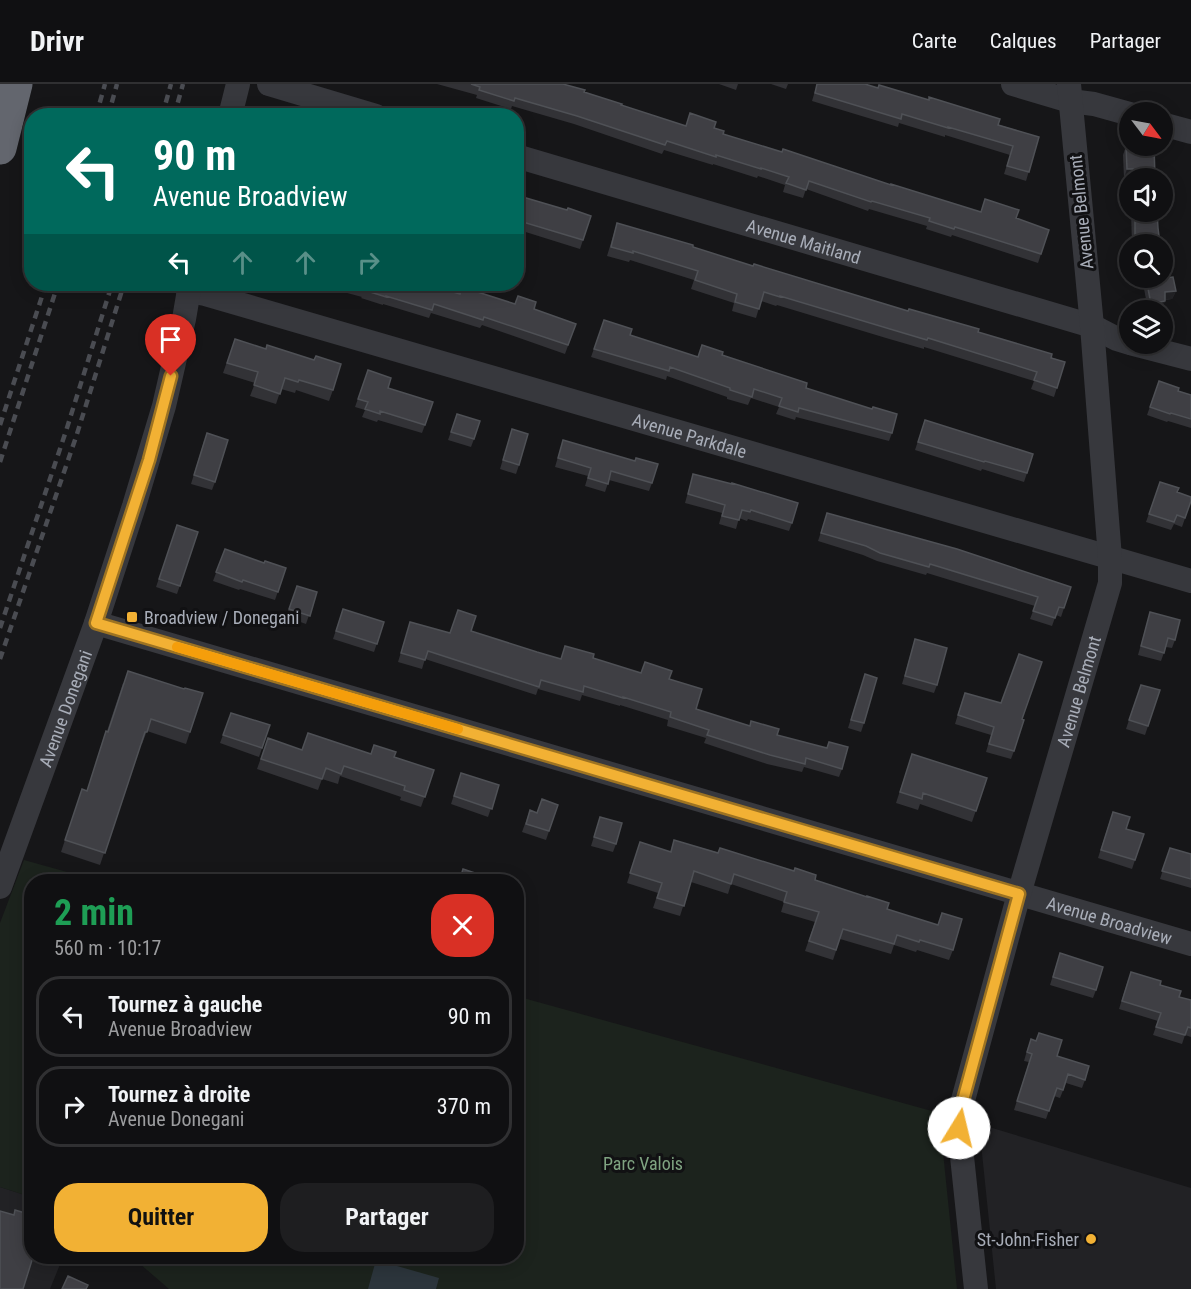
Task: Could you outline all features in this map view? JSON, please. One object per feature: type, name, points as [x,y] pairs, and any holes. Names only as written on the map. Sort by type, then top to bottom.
[{"type":"highway","points":[[0,148],[16,84]]},
{"type":"street","points":[[232,108],[238,84]]},
{"type":"street","points":[[269,84],[349,108]]},
{"type":"street","points":[[1013,84],[1069,92],[1094,104],[1119,111]]},
{"type":"street","name":"Avenue Belmont","points":[[976,1289],[959,1115],[1019,894],[1110,583],[1092,326],[1069,92]]},
{"type":"street","points":[[1173,127],[1191,132]]},
{"type":"street","name":"Avenue Maitland","points":[[524,158],[1092,326],[1119,340]]},
{"type":"street","name":"Avenue Donegani","points":[[0,887],[96,623],[134,506],[162,414],[188,291]]},
{"type":"street","name":"Avenue Parkdale","points":[[198,291],[1191,581]]},
{"type":"street","name":"Avenue Maitland","points":[[1172,354],[1191,359]]},
{"type":"street","name":"Avenue Broadview","points":[[96,623],[1191,944]]},
{"type":"shaded area","name":"St-John-Fisher","points":[[979,1124],[1191,1188],[1191,1289],[996,1289]]},
{"type":"shaded area","points":[[0,1187],[24,1195],[24,1264],[60,1264],[50,1289],[0,1289]]},
{"type":"shaded area","points":[[375,1264],[390,1264],[439,1278],[436,1289],[368,1289]]},
{"type":"green space","points":[[24,860],[74,874],[24,874],[24,1195],[0,1187],[0,923]]},
{"type":"green space","name":"Parc Valois","points":[[524,998],[939,1113],[957,1289],[169,1289],[140,1264],[524,1264]]},
{"type":"building","points":[[471,84],[563,84],[686,126],[690,113],[716,122],[714,128],[724,131],[723,134],[782,152],[783,149],[981,212],[985,199],[1019,210],[1016,218],[1049,230],[1041,254],[955,227],[954,229],[929,221],[930,218],[871,202],[809,181],[806,190],[786,183],[789,177],[761,168],[716,155],[716,157],[667,141],[665,145],[577,116],[479,90],[480,87]]},
{"type":"building","points":[[817,84],[865,84],[878,88],[879,85],[929,100],[929,97],[1000,119],[998,125],[1039,137],[1029,172],[1007,166],[1013,146],[902,114],[901,119],[815,93]]},
{"type":"building","points":[[1126,156],[1154,156],[1155,168],[1127,168]]},
{"type":"building","points":[[524,197],[591,216],[583,240],[524,222]]},
{"type":"building","points":[[1135,222],[1158,222],[1159,234],[1135,234]]},
{"type":"building","points":[[617,223],[693,245],[693,247],[753,266],[754,264],[908,311],[909,309],[979,329],[978,332],[1052,354],[1051,358],[1065,362],[1057,388],[1034,380],[1037,372],[780,296],[764,292],[759,309],[735,302],[737,294],[695,280],[698,271],[633,251],[633,253],[611,247]]},
{"type":"building","points":[[1173,277],[1176,291],[1165,292],[1165,300],[1150,300],[1148,288],[1173,288]]},
{"type":"building","points":[[367,291],[450,291],[460,294],[461,291],[474,291],[515,304],[518,296],[536,302],[534,309],[576,324],[568,345],[484,317],[483,320],[434,304],[432,310]]},
{"type":"building","points":[[604,320],[632,329],[630,335],[698,357],[702,345],[723,352],[722,355],[807,383],[806,388],[872,409],[873,407],[897,414],[892,433],[799,408],[798,412],[779,406],[782,398],[754,389],[752,397],[670,367],[669,371],[594,349]]},
{"type":"building","points":[[235,339],[266,349],[267,345],[314,360],[316,356],[341,364],[333,390],[285,378],[280,394],[254,385],[258,372],[227,363]]},
{"type":"building","points":[[368,370],[391,378],[388,388],[433,402],[425,425],[380,411],[380,414],[365,409],[368,402],[358,399]]},
{"type":"building","points":[[1159,381],[1191,395],[1191,419],[1150,407]]},
{"type":"building","points":[[457,414],[480,421],[474,439],[451,432]]},
{"type":"building","points":[[925,420],[1033,454],[1027,473],[918,442]]},
{"type":"building","points":[[512,429],[528,434],[519,465],[503,460]]},
{"type":"building","points":[[207,433],[228,440],[215,482],[194,475]]},
{"type":"building","points":[[563,440],[635,461],[636,458],[658,464],[652,483],[611,471],[608,484],[588,478],[591,468],[558,458]]},
{"type":"building","points":[[693,474],[798,503],[792,523],[751,510],[750,512],[742,510],[739,520],[722,516],[725,505],[688,494]]},
{"type":"building","points":[[1160,482],[1179,488],[1177,492],[1191,497],[1185,518],[1177,515],[1174,522],[1149,514]]},
{"type":"building","points":[[827,513],[957,549],[1071,587],[1064,608],[1059,607],[1055,618],[1033,611],[1038,597],[930,564],[929,567],[880,553],[866,546],[821,533]]},
{"type":"building","points":[[177,525],[198,532],[180,586],[159,579]]},
{"type":"building","points":[[225,549],[286,568],[278,592],[216,572]]},
{"type":"building","points":[[297,586],[317,592],[310,616],[289,609]]},
{"type":"building","points":[[343,609],[384,622],[377,644],[336,631]]},
{"type":"building","points":[[458,610],[476,616],[471,631],[561,659],[565,646],[594,654],[593,658],[641,673],[645,662],[672,671],[669,679],[702,689],[696,709],[750,726],[751,721],[779,729],[777,735],[827,748],[829,742],[848,747],[842,769],[806,758],[805,764],[707,735],[709,730],[670,717],[671,712],[584,686],[583,692],[541,680],[539,687],[428,651],[425,660],[401,653],[410,622],[450,633]]},
{"type":"building","points":[[1150,612],[1180,620],[1175,640],[1168,638],[1164,653],[1141,646]]},
{"type":"building","points":[[915,639],[947,648],[937,685],[905,676]]},
{"type":"building","points":[[1019,654],[1042,662],[1022,719],[1024,720],[1014,751],[989,744],[994,727],[958,715],[965,693],[1001,703]]},
{"type":"building","points":[[128,671],[203,693],[190,732],[151,719],[105,853],[65,840],[82,789],[87,791]]},
{"type":"building","points":[[865,674],[877,678],[864,723],[851,720]]},
{"type":"building","points":[[1141,685],[1160,690],[1148,726],[1129,720]]},
{"type":"building","points":[[231,713],[270,725],[262,748],[223,735]]},
{"type":"building","points":[[308,733],[371,754],[374,745],[396,752],[394,757],[434,770],[425,797],[404,790],[405,786],[344,766],[341,774],[326,768],[322,779],[261,759],[268,738],[302,750]]},
{"type":"building","points":[[912,754],[987,778],[976,811],[923,793],[922,799],[900,792]]},
{"type":"building","points":[[461,773],[499,785],[492,809],[454,796]]},
{"type":"building","points":[[542,799],[558,805],[549,831],[526,824],[530,810],[537,813]]},
{"type":"building","points":[[1113,812],[1130,817],[1126,829],[1144,834],[1135,860],[1101,850]]},
{"type":"building","points":[[600,817],[622,823],[616,844],[594,837]]},
{"type":"building","points":[[674,840],[718,853],[720,848],[794,871],[795,868],[816,875],[815,880],[889,903],[887,909],[938,925],[942,913],[962,919],[953,950],[897,935],[894,944],[843,929],[836,950],[809,941],[819,912],[784,902],[787,892],[734,874],[731,884],[694,871],[684,906],[657,898],[662,883],[630,873],[640,842],[671,852]]},
{"type":"building","points":[[1170,848],[1191,854],[1191,879],[1162,871]]},
{"type":"building","points":[[463,869],[478,874],[461,874]]},
{"type":"building","points":[[1060,953],[1103,967],[1096,990],[1053,977]]},
{"type":"building","points":[[1131,972],[1161,981],[1160,985],[1181,991],[1179,997],[1191,1000],[1191,1028],[1188,1027],[1185,1035],[1156,1027],[1161,1013],[1122,1001]]},
{"type":"building","points":[[1039,1033],[1062,1040],[1057,1056],[1089,1066],[1085,1080],[1068,1074],[1063,1090],[1057,1088],[1049,1111],[1017,1101],[1032,1054],[1027,1052],[1031,1039],[1036,1041]]},
{"type":"building","points":[[15,1210],[24,1213],[24,1264],[31,1264],[23,1289],[0,1289],[0,1211],[14,1215]]},
{"type":"building","points":[[68,1276],[88,1285],[86,1289],[62,1289]]},
{"type":"railway","points":[[98,108],[105,84]]},
{"type":"railway","points":[[110,108],[117,84]]},
{"type":"railway","points":[[164,108],[171,84]]},
{"type":"railway","points":[[176,108],[183,84]]},
{"type":"railway","points":[[0,425],[44,291]]},
{"type":"railway","points":[[0,462],[56,291]]},
{"type":"railway","points":[[0,628],[110,291]]},
{"type":"railway","points":[[0,659],[76,437],[122,291]]},
{"type":"slow traffic","points":[[177,647],[458,729]]},
{"type":"place","name":"Broadview / Donegani","points":[[132,617]]},
{"type":"place","name":"St-John-Fisher","points":[[1091,1239]]},
{"type":"route","points":[[171,376],[149,460],[96,623],[1019,894],[959,1115],[959,1128]]}]
